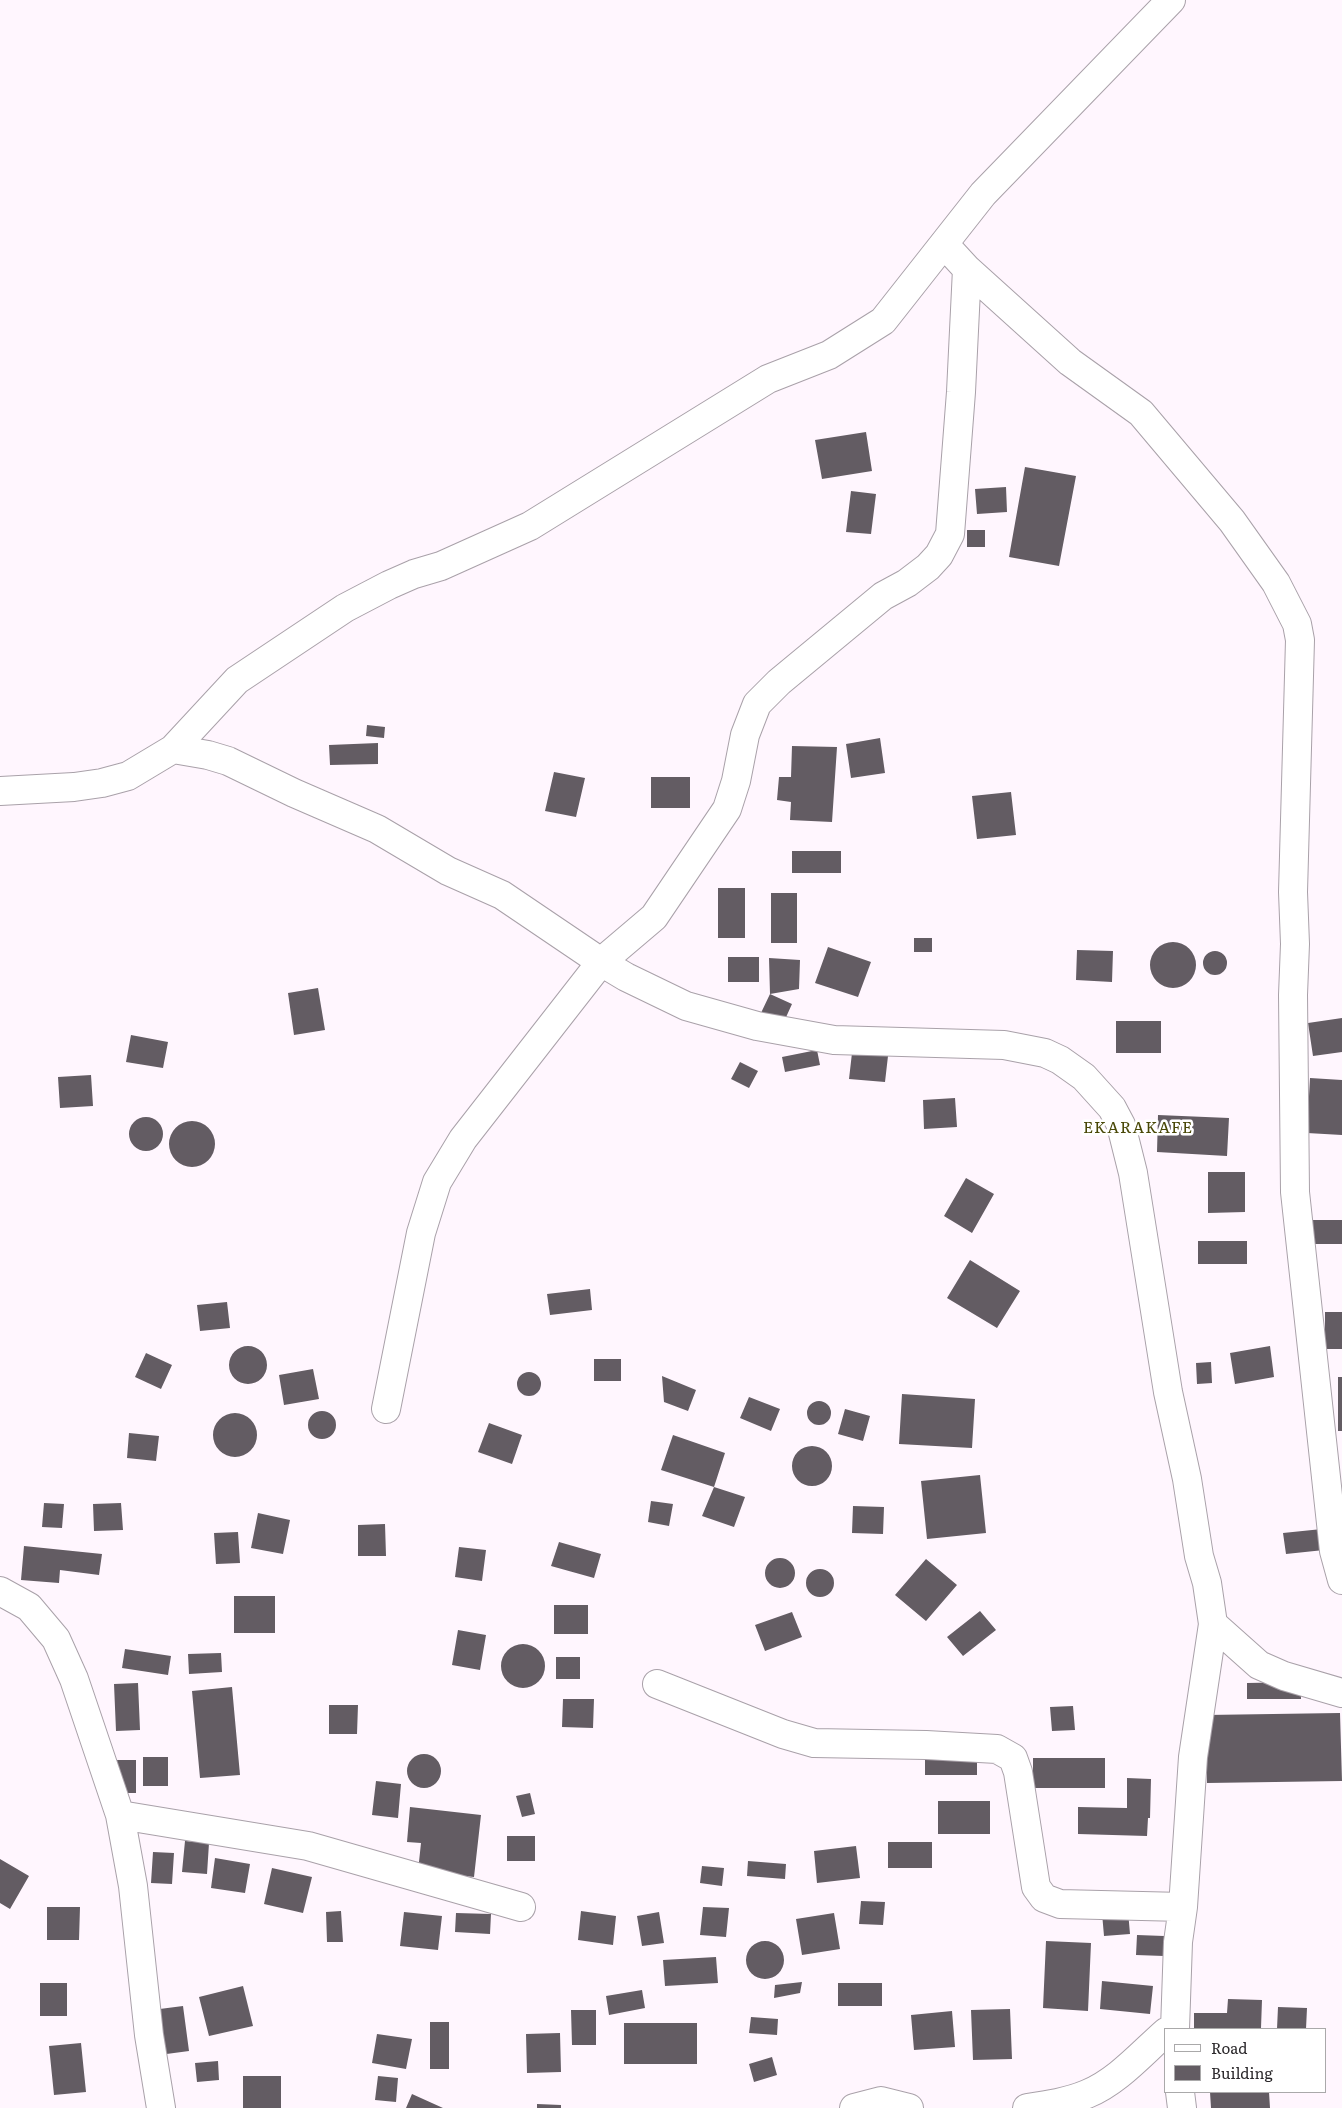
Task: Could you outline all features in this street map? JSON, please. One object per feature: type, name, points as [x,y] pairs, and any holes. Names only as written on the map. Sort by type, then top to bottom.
[{"type":"street","points":[[0,791],[102,784],[128,776],[173,748],[237,680],[345,608],[389,585],[414,574],[441,566],[530,526],[768,379],[829,355],[883,321],[983,194],[1171,0]]},
{"type":"street","points":[[944,244],[967,269],[1070,362],[1141,413],[1232,521],[1276,584],[1297,624],[1300,649],[1292,892],[1295,944],[1292,996],[1295,1192],[1334,1551],[1342,1580]]},
{"type":"street","points":[[386,1409],[421,1233],[437,1182],[463,1139],[601,962],[654,917],[727,809],[736,781],[745,735],[757,704],[778,682],[883,596],[907,583],[928,567],[939,555],[950,534],[961,392],[967,269]]},
{"type":"street","points":[[173,748],[208,754],[228,761],[294,793],[377,829],[448,871],[502,896],[626,977],[686,1006],[757,1026],[834,1040],[1004,1045],[1045,1053],[1060,1060],[1084,1077],[1112,1108],[1121,1125],[1133,1172],[1168,1392],[1187,1479],[1199,1556],[1207,1583],[1213,1624],[1193,1757],[1183,1907],[1178,1942],[1171,2028]]},
{"type":"street","points":[[0,1590],[29,1607],[56,1639],[74,1679],[120,1814],[133,1886],[149,2035],[161,2108]]},
{"type":"street","points":[[1213,1624],[1259,1665],[1284,1676],[1342,1693]]},
{"type":"street","points":[[657,1684],[774,1730],[814,1743],[926,1745],[997,1750],[1014,1758],[1018,1772],[1036,1887],[1044,1898],[1060,1904],[1183,1907]]},
{"type":"street","points":[[120,1814],[308,1846],[521,1907]]},
{"type":"street","points":[[1027,2108],[1062,2102],[1089,2093],[1114,2077],[1164,2035]]},
{"type":"street","points":[[1180,2093],[1182,2108]]},
{"type":"street","points":[[854,2108],[881,2101],[910,2108]]},
{"type":"building","points":[[866,432],[872,471],[822,479],[815,440]]},
{"type":"building","points":[[1025,467],[1076,476],[1059,566],[1009,557]]},
{"type":"building","points":[[1006,487],[1007,512],[977,514],[975,489]]},
{"type":"building","points":[[851,491],[876,494],[871,534],[846,532]]},
{"type":"building","points":[[967,530],[985,530],[985,547],[967,547]]},
{"type":"building","points":[[367,725],[385,727],[384,738],[366,736]]},
{"type":"building","points":[[880,738],[885,773],[851,778],[846,744]]},
{"type":"building","points":[[378,743],[378,764],[330,765],[329,745]]},
{"type":"building","points":[[792,746],[837,747],[832,822],[790,820],[791,802],[777,800],[779,777],[791,777]]},
{"type":"building","points":[[554,772],[585,778],[576,817],[545,811]]},
{"type":"building","points":[[651,777],[690,777],[690,808],[651,808]]},
{"type":"building","points":[[1011,792],[1016,835],[977,839],[972,796]]},
{"type":"building","points":[[792,851],[841,851],[841,873],[792,873]]},
{"type":"building","points":[[718,888],[745,888],[745,938],[718,938]]},
{"type":"building","points":[[771,893],[797,893],[797,943],[771,943]]},
{"type":"building","points":[[914,938],[932,938],[932,952],[914,952]]},
{"type":"building","points":[[1168,942],[1178,942],[1192,952],[1196,965],[1192,978],[1186,984],[1178,988],[1168,988],[1154,978],[1150,970],[1150,960],[1160,946]]},
{"type":"building","points":[[828,947],[871,962],[858,997],[815,983]]},
{"type":"building","points":[[1077,950],[1113,951],[1112,982],[1076,980]]},
{"type":"building","points":[[1210,951],[1220,951],[1227,958],[1227,968],[1220,975],[1210,975],[1203,968],[1203,958]]},
{"type":"building","points":[[728,957],[759,957],[759,982],[728,982]]},
{"type":"building","points":[[769,958],[800,960],[799,989],[770,994]]},
{"type":"building","points":[[318,988],[325,1030],[294,1035],[288,993]]},
{"type":"building","points":[[770,994],[792,1004],[782,1026],[760,1015]]},
{"type":"building","points":[[1342,1018],[1342,1052],[1313,1056],[1308,1023]]},
{"type":"building","points":[[1116,1021],[1161,1021],[1161,1053],[1116,1053]]},
{"type":"building","points":[[131,1035],[168,1042],[163,1068],[126,1062]]},
{"type":"building","points":[[817,1050],[820,1065],[785,1072],[782,1057]]},
{"type":"building","points":[[852,1053],[888,1056],[885,1082],[849,1079]]},
{"type":"building","points":[[740,1062],[758,1071],[749,1088],[731,1079]]},
{"type":"building","points":[[91,1075],[93,1106],[60,1108],[58,1077]]},
{"type":"building","points":[[1310,1078],[1342,1080],[1342,1135],[1307,1133]]},
{"type":"building","points":[[955,1098],[957,1127],[924,1129],[923,1100]]},
{"type":"building","points":[[1158,1115],[1229,1118],[1227,1156],[1157,1152]]},
{"type":"building","points":[[146,1117],[158,1122],[163,1134],[158,1146],[146,1151],[134,1146],[129,1134],[134,1122]]},
{"type":"building","points":[[192,1121],[205,1125],[211,1131],[215,1144],[211,1157],[205,1163],[192,1167],[179,1163],[173,1157],[169,1144],[173,1131],[179,1125]]},
{"type":"building","points":[[1208,1172],[1245,1172],[1245,1212],[1208,1213]]},
{"type":"building","points":[[966,1178],[994,1194],[972,1233],[944,1216]]},
{"type":"building","points":[[1312,1220],[1342,1220],[1342,1244],[1312,1244]]},
{"type":"building","points":[[1198,1241],[1247,1241],[1247,1264],[1198,1264]]},
{"type":"building","points":[[970,1260],[1020,1291],[997,1328],[947,1298]]},
{"type":"building","points":[[590,1289],[592,1310],[550,1315],[547,1294]]},
{"type":"building","points":[[227,1302],[230,1328],[200,1331],[197,1305]]},
{"type":"building","points":[[1325,1312],[1342,1312],[1342,1349],[1325,1349]]},
{"type":"building","points":[[248,1346],[262,1351],[267,1365],[262,1379],[248,1384],[234,1379],[229,1365],[234,1351]]},
{"type":"building","points":[[1270,1346],[1274,1377],[1235,1384],[1230,1353]]},
{"type":"building","points":[[146,1353],[172,1365],[161,1389],[135,1377]]},
{"type":"building","points":[[594,1359],[621,1359],[621,1381],[594,1381]]},
{"type":"building","points":[[1211,1362],[1212,1383],[1197,1384],[1196,1363]]},
{"type":"building","points":[[313,1369],[319,1399],[284,1405],[279,1375]]},
{"type":"building","points":[[529,1372],[534,1373],[540,1379],[540,1389],[534,1395],[529,1396],[524,1395],[518,1389],[517,1384],[518,1379],[524,1373]]},
{"type":"building","points":[[662,1376],[696,1390],[688,1411],[664,1402]]},
{"type":"building","points":[[1338,1377],[1342,1377],[1342,1431],[1338,1431]]},
{"type":"building","points":[[902,1394],[975,1399],[972,1448],[899,1444]]},
{"type":"building","points":[[749,1397],[780,1409],[771,1431],[740,1418]]},
{"type":"building","points":[[819,1401],[828,1404],[831,1413],[828,1422],[819,1425],[810,1422],[807,1413],[810,1404]]},
{"type":"building","points":[[845,1409],[870,1416],[863,1441],[838,1434]]},
{"type":"building","points":[[322,1411],[332,1415],[336,1425],[332,1435],[322,1439],[312,1435],[308,1425],[312,1415]]},
{"type":"building","points":[[239,1413],[251,1419],[256,1426],[256,1444],[251,1451],[244,1456],[231,1457],[223,1454],[216,1447],[213,1431],[216,1423],[223,1416]]},
{"type":"building","points":[[489,1423],[522,1435],[512,1464],[478,1452]]},
{"type":"building","points":[[129,1433],[159,1436],[156,1461],[127,1458]]},
{"type":"building","points":[[673,1435],[725,1453],[714,1487],[661,1470]]},
{"type":"building","points":[[808,1446],[816,1446],[823,1449],[829,1455],[832,1466],[829,1477],[823,1483],[816,1486],[808,1486],[801,1483],[795,1477],[792,1470],[792,1462],[795,1455],[801,1449]]},
{"type":"building","points":[[980,1475],[986,1533],[927,1539],[921,1481]]},
{"type":"building","points":[[714,1487],[745,1497],[734,1527],[702,1516]]},
{"type":"building","points":[[651,1501],[673,1504],[669,1526],[648,1522]]},
{"type":"building","points":[[44,1503],[64,1504],[62,1528],[42,1527]]},
{"type":"building","points":[[121,1503],[123,1530],[94,1531],[93,1504]]},
{"type":"building","points":[[853,1506],[884,1507],[883,1534],[852,1533]]},
{"type":"building","points":[[258,1513],[290,1520],[283,1554],[251,1548]]},
{"type":"building","points":[[385,1524],[386,1556],[358,1556],[358,1525]]},
{"type":"building","points":[[1322,1529],[1324,1550],[1286,1554],[1283,1533]]},
{"type":"building","points":[[238,1532],[240,1563],[216,1564],[214,1533]]},
{"type":"building","points":[[559,1542],[601,1554],[594,1578],[551,1566]]},
{"type":"building","points":[[24,1546],[102,1554],[99,1575],[60,1570],[59,1583],[21,1580]]},
{"type":"building","points":[[459,1547],[486,1550],[482,1581],[455,1577]]},
{"type":"building","points":[[780,1558],[786,1559],[794,1567],[794,1579],[786,1587],[780,1588],[774,1587],[766,1579],[765,1573],[766,1567],[774,1559]]},
{"type":"building","points":[[926,1559],[957,1585],[926,1621],[895,1595]]},
{"type":"building","points":[[820,1569],[830,1573],[834,1583],[830,1593],[820,1597],[810,1593],[806,1583],[810,1573]]},
{"type":"building","points":[[234,1596],[275,1596],[275,1633],[234,1633]]},
{"type":"building","points":[[554,1605],[588,1605],[588,1634],[554,1634]]},
{"type":"building","points":[[980,1611],[996,1630],[963,1656],[947,1637]]},
{"type":"building","points":[[792,1612],[802,1637],[765,1651],[755,1625]]},
{"type":"building","points":[[458,1630],[486,1635],[480,1670],[452,1665]]},
{"type":"building","points":[[523,1644],[535,1648],[541,1654],[545,1666],[541,1678],[535,1684],[523,1688],[511,1684],[505,1678],[501,1666],[505,1654],[511,1648]]},
{"type":"building","points":[[125,1649],[171,1656],[168,1675],[122,1668]]},
{"type":"building","points":[[221,1653],[222,1672],[189,1674],[188,1654]]},
{"type":"building","points":[[556,1657],[580,1657],[580,1679],[556,1679]]},
{"type":"building","points":[[1301,1682],[1301,1699],[1247,1699],[1247,1683]]},
{"type":"building","points":[[138,1683],[140,1730],[116,1731],[114,1684]]},
{"type":"building","points":[[232,1687],[240,1775],[200,1778],[192,1691]]},
{"type":"building","points":[[563,1699],[594,1699],[593,1728],[562,1727]]},
{"type":"building","points":[[329,1705],[358,1705],[357,1734],[329,1734]]},
{"type":"building","points":[[1073,1706],[1075,1730],[1052,1731],[1050,1707]]},
{"type":"building","points":[[1340,1713],[1342,1781],[1207,1783],[1206,1715]]},
{"type":"building","points":[[424,1754],[431,1755],[436,1759],[440,1764],[440,1778],[436,1783],[431,1787],[424,1788],[417,1787],[412,1783],[408,1778],[407,1771],[408,1764],[412,1759],[417,1755]]},
{"type":"building","points":[[925,1756],[977,1756],[977,1775],[925,1775]]},
{"type":"building","points":[[143,1757],[168,1757],[168,1786],[143,1786]]},
{"type":"building","points":[[1033,1758],[1105,1758],[1105,1788],[1033,1788]]},
{"type":"building","points":[[115,1760],[136,1760],[136,1793],[115,1793]]},
{"type":"building","points":[[1127,1778],[1151,1779],[1150,1818],[1148,1818],[1147,1836],[1078,1834],[1078,1807],[1127,1808]]},
{"type":"building","points":[[376,1781],[401,1784],[398,1818],[372,1815]]},
{"type":"building","points":[[530,1793],[535,1814],[522,1817],[516,1796]]},
{"type":"building","points":[[938,1801],[990,1801],[990,1834],[938,1834]]},
{"type":"building","points":[[410,1807],[481,1815],[474,1877],[418,1871],[421,1843],[407,1842]]},
{"type":"building","points":[[507,1836],[535,1836],[535,1861],[507,1861]]},
{"type":"building","points":[[185,1841],[209,1843],[207,1874],[182,1872]]},
{"type":"building","points":[[888,1842],[932,1842],[932,1868],[888,1868]]},
{"type":"building","points":[[856,1846],[860,1878],[817,1883],[814,1851]]},
{"type":"building","points":[[153,1852],[174,1853],[172,1884],[151,1883]]},
{"type":"building","points":[[215,1858],[250,1864],[245,1893],[211,1888]]},
{"type":"building","points":[[0,1859],[29,1876],[10,1909],[0,1903]]},
{"type":"building","points":[[748,1861],[786,1864],[785,1879],[747,1876]]},
{"type":"building","points":[[702,1866],[724,1868],[722,1886],[700,1883]]},
{"type":"building","points":[[272,1868],[312,1877],[303,1913],[264,1904]]},
{"type":"building","points":[[861,1901],[885,1902],[883,1925],[859,1924]]},
{"type":"building","points":[[47,1907],[80,1907],[79,1940],[47,1940]]},
{"type":"building","points":[[703,1907],[729,1908],[726,1937],[700,1935]]},
{"type":"building","points":[[341,1911],[343,1942],[327,1942],[326,1912]]},
{"type":"building","points":[[581,1911],[616,1916],[613,1945],[578,1940]]},
{"type":"building","points":[[1128,1911],[1130,1934],[1104,1936],[1102,1913]]},
{"type":"building","points":[[404,1912],[442,1916],[438,1950],[400,1946]]},
{"type":"building","points":[[659,1912],[664,1943],[642,1946],[637,1916]]},
{"type":"building","points":[[456,1913],[491,1914],[490,1934],[455,1932]]},
{"type":"building","points":[[834,1913],[840,1949],[802,1955],[796,1919]]},
{"type":"building","points":[[1137,1935],[1164,1936],[1164,1956],[1136,1955]]},
{"type":"building","points":[[765,1941],[778,1947],[784,1960],[778,1973],[765,1979],[752,1973],[746,1960],[752,1947]]},
{"type":"building","points":[[1046,1941],[1091,1943],[1088,2011],[1043,2008]]},
{"type":"building","points":[[716,1957],[718,1983],[665,1986],[663,1960]]},
{"type":"building","points":[[1102,1981],[1153,1986],[1150,2014],[1100,2009]]},
{"type":"building","points":[[802,1982],[800,1993],[774,1998],[775,1985]]},
{"type":"building","points":[[40,1983],[67,1983],[67,2016],[40,2016]]},
{"type":"building","points":[[838,1983],[882,1983],[882,2006],[838,2006]]},
{"type":"building","points":[[243,1986],[253,2026],[209,2036],[199,1997]]},
{"type":"building","points":[[642,1990],[645,2008],[609,2015],[606,1996]]},
{"type":"building","points":[[1228,1999],[1262,2000],[1261,2028],[1194,2028],[1194,2013],[1227,2013]]},
{"type":"building","points":[[183,2006],[189,2051],[159,2055],[152,2010]]},
{"type":"building","points":[[1278,2007],[1307,2008],[1306,2028],[1277,2028]]},
{"type":"building","points":[[1010,2009],[1012,2059],[973,2060],[971,2010]]},
{"type":"building","points":[[571,2010],[596,2010],[596,2045],[572,2045]]},
{"type":"building","points":[[952,2011],[955,2047],[914,2050],[911,2015]]},
{"type":"building","points":[[751,2017],[778,2019],[777,2035],[749,2033]]},
{"type":"building","points":[[430,2022],[449,2022],[449,2069],[430,2069]]},
{"type":"building","points":[[624,2023],[697,2023],[697,2064],[624,2064]]},
{"type":"building","points":[[560,2033],[561,2072],[527,2073],[526,2034]]},
{"type":"building","points":[[377,2034],[412,2039],[406,2069],[372,2063]]},
{"type":"building","points":[[81,2043],[86,2092],[54,2095],[49,2046]]},
{"type":"building","points":[[772,2057],[777,2075],[754,2082],[749,2064]]},
{"type":"building","points":[[218,2061],[219,2080],[197,2082],[195,2063]]},
{"type":"building","points":[[243,2076],[281,2076],[281,2108],[243,2108]]},
{"type":"building","points":[[378,2076],[398,2078],[396,2102],[375,2100]]},
{"type":"building","points":[[1210,2093],[1269,2093],[1270,2108],[1211,2108]]},
{"type":"building","points":[[412,2094],[443,2108],[406,2108]]},
{"type":"building","points":[[537,2104],[561,2105],[561,2108],[537,2108]]},
{"type":"district","name":"EKARAKAFE","points":[[1138,1128]]}]
